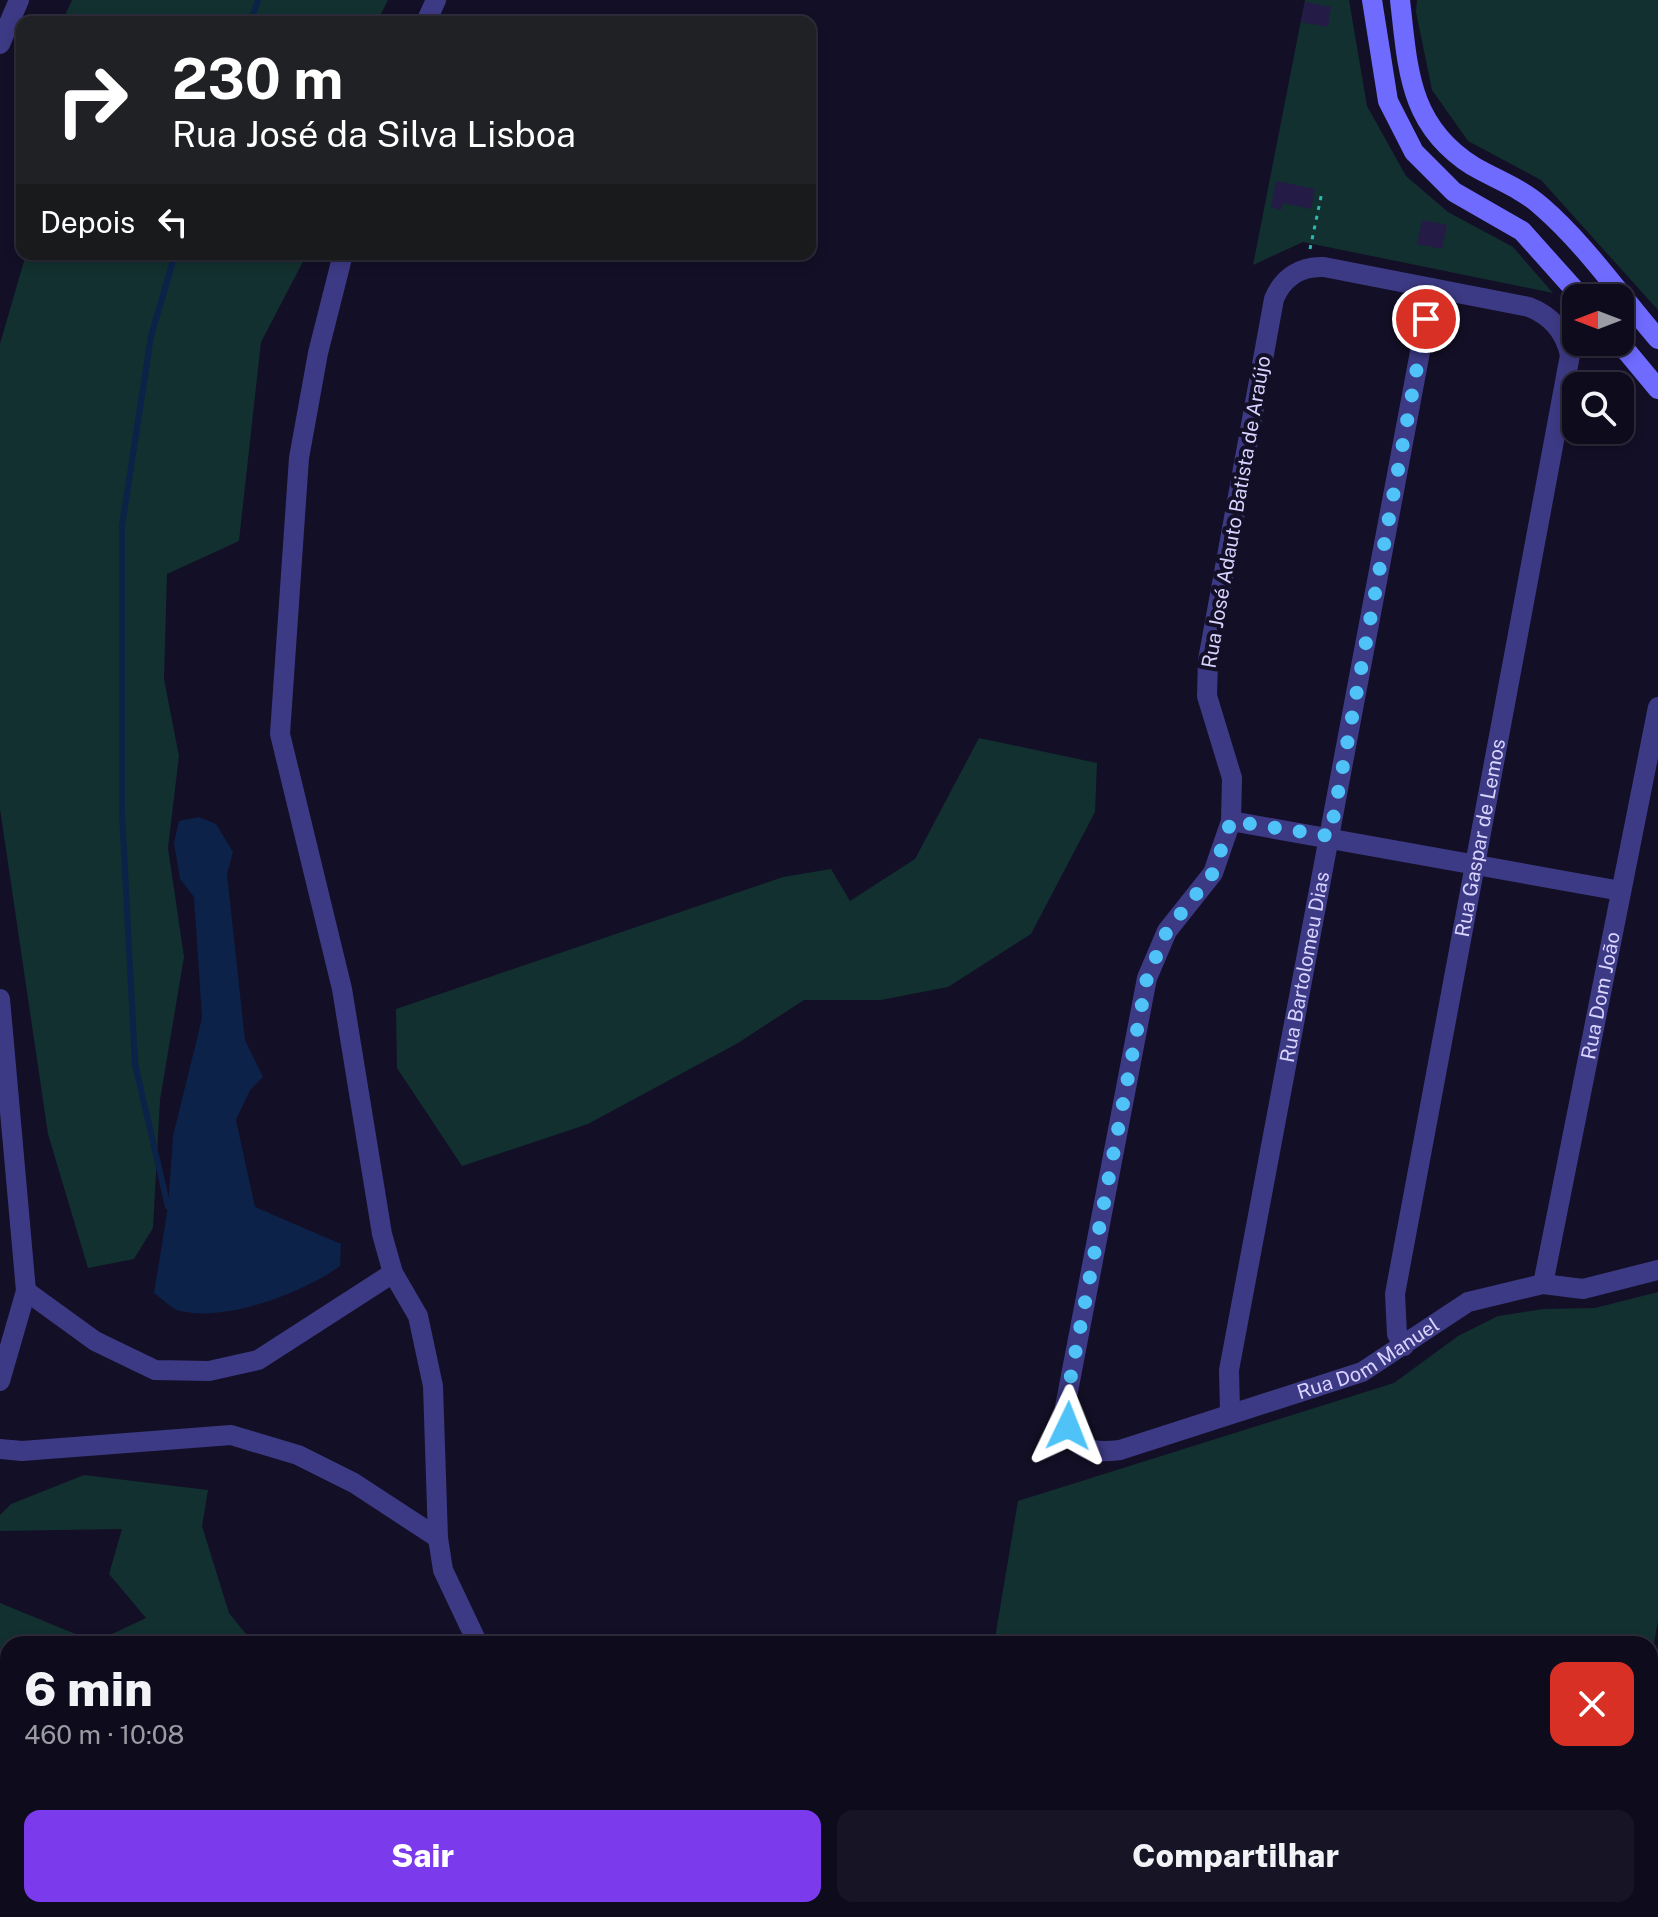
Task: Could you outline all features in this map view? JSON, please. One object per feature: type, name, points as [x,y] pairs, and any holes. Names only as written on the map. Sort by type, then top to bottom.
[{"type":"main road","points":[[1372,0],[1388,101],[1414,152],[1454,192],[1522,231],[1569,284]]},
{"type":"main road","points":[[1400,0],[1413,93],[1422,116],[1435,133],[1470,164],[1538,203],[1658,339]]},
{"type":"main road","points":[[1631,356],[1658,389]]},
{"type":"street","points":[[0,44],[19,0]]},
{"type":"street","points":[[341,260],[318,353],[299,458],[280,734],[342,989],[377,1209],[393,1273],[418,1316],[433,1386],[438,1538],[443,1570],[474,1636]]},
{"type":"street","points":[[1301,270],[1324,267],[1432,288]]},
{"type":"street","name":"Rua José Adauto Batista de Araújo","points":[[1077,1444],[1068,1426],[1065,1407],[1147,978],[1167,931],[1213,873],[1231,821],[1232,778],[1207,696],[1208,660],[1274,299],[1285,281],[1301,270]]},
{"type":"street","name":"Rua Gaspar de Lemos","points":[[1404,1346],[1397,1334],[1395,1294],[1571,365],[1568,346],[1560,329],[1546,316],[1529,307],[1432,288]]},
{"type":"street","name":"Rua Bartolomeu Dias","points":[[1230,1412],[1229,1370],[1432,288]]},
{"type":"street","name":"Rua Dom João","points":[[1543,1284],[1658,707]]},
{"type":"street","points":[[1231,821],[1476,862],[1621,891]]},
{"type":"street","points":[[0,999],[26,1291],[0,1381]]},
{"type":"street","name":"Rua Dom Manuel","points":[[1077,1444],[1096,1453],[1120,1450],[1230,1412],[1362,1372],[1468,1302],[1543,1284],[1583,1289],[1658,1270]]},
{"type":"street","points":[[26,1291],[95,1341],[155,1370],[209,1371],[258,1360],[393,1273]]},
{"type":"street","points":[[0,1449],[22,1451],[231,1435],[298,1455],[354,1483],[438,1538]]},
{"type":"path","points":[[1301,270],[1322,192]]},
{"type":"green space","points":[[72,0],[388,0],[380,16],[65,16]]},
{"type":"green space","points":[[1305,0],[1349,0],[1367,106],[1406,176],[1448,212],[1513,247],[1553,293],[1303,242],[1253,265]]},
{"type":"green space","points":[[1417,0],[1658,0],[1658,310],[1541,180],[1468,141],[1432,90],[1416,12]]},
{"type":"green space","points":[[24,260],[304,260],[261,342],[239,541],[167,574],[164,679],[179,756],[168,848],[184,957],[160,1100],[153,1228],[134,1259],[88,1268],[48,1134],[0,809],[0,344]]},
{"type":"green space","points":[[979,738],[1097,763],[1095,812],[1031,934],[948,987],[881,1000],[804,1000],[738,1043],[588,1124],[462,1166],[397,1068],[396,1009],[783,877],[831,869],[850,901],[915,859]]},
{"type":"green space","points":[[1658,1292],[1658,1620],[1655,1636],[995,1636],[1018,1501],[1394,1383],[1458,1336],[1498,1316],[1543,1309],[1595,1308]]},
{"type":"green space","points":[[84,1475],[208,1490],[202,1526],[229,1613],[248,1636],[108,1636],[146,1618],[109,1574],[122,1529],[0,1531],[0,1515],[11,1504]]},
{"type":"green space","points":[[0,1603],[80,1636],[0,1636]]},
{"type":"water","points":[[199,817],[216,824],[233,852],[227,874],[245,1040],[263,1077],[250,1090],[236,1120],[255,1207],[341,1244],[340,1266],[306,1286],[242,1309],[199,1313],[177,1310],[154,1293],[168,1207],[173,1136],[202,1018],[194,897],[180,879],[174,843],[179,821]]},
{"type":"building","points":[[1305,2],[1331,7],[1328,27],[1301,22]]},
{"type":"building","points":[[1276,181],[1315,189],[1311,209],[1283,203],[1281,210],[1271,207]]},
{"type":"building","points":[[1422,220],[1447,225],[1442,249],[1417,244]]},
{"type":"waterway","points":[[253,16],[258,0]]},
{"type":"waterway","points":[[168,1207],[135,1064],[122,813],[122,526],[151,336],[173,260]]},
{"type":"route","points":[[1068,1426],[1065,1407],[1147,978],[1156,954],[1167,931],[1213,873],[1231,821],[1330,836],[1426,319]]}]
